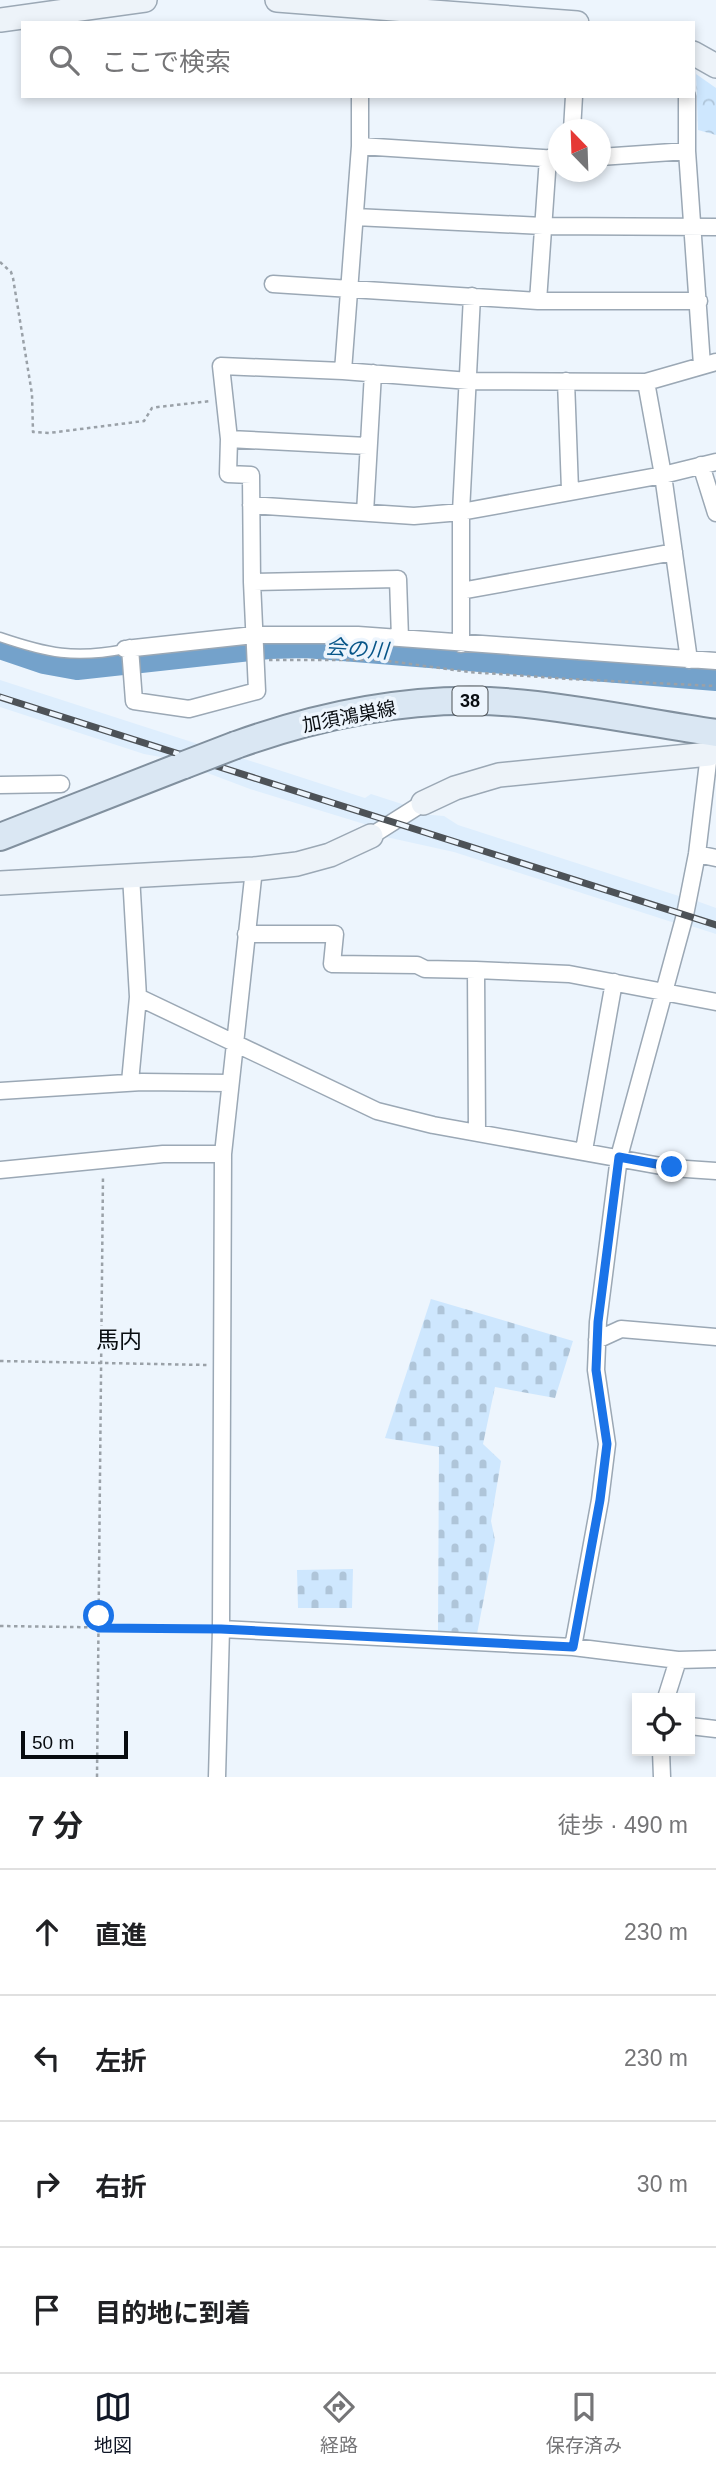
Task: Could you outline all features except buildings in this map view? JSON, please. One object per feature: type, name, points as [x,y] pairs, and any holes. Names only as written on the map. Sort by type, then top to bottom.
[{"type":"main road","name":"加須鴻巣線","points":[[0,837],[269,733],[341,714],[384,708],[470,701],[534,705],[712,743]]},
{"type":"street","points":[[0,20],[145,0]]},
{"type":"street","points":[[277,0],[361,15],[455,7],[562,21]]},
{"type":"street","points":[[695,54],[716,66]]},
{"type":"street","points":[[343,371],[360,146],[360,98]]},
{"type":"street","points":[[573,119],[574,98]]},
{"type":"street","points":[[688,98],[687,151],[692,228],[699,301],[709,364],[646,382],[468,380],[221,366],[229,439],[228,474],[251,475],[252,582],[254,648],[257,691],[189,709],[134,701],[128,650],[254,648],[358,635],[716,661]]},
{"type":"street","points":[[360,146],[548,158]]},
{"type":"street","points":[[611,156],[687,151]]},
{"type":"street","points":[[538,301],[543,226],[549,182]]},
{"type":"street","points":[[355,217],[543,226],[716,227]]},
{"type":"street","points":[[273,284],[538,301],[699,301]]},
{"type":"street","points":[[461,644],[461,512],[472,296]]},
{"type":"street","points":[[365,513],[373,373]]},
{"type":"street","points":[[566,381],[570,490]]},
{"type":"street","points":[[646,382],[663,475],[689,660]]},
{"type":"street","points":[[229,439],[367,446]]},
{"type":"street","points":[[251,505],[414,516],[461,512],[663,475],[708,464],[716,513]]},
{"type":"street","points":[[461,591],[674,551]]},
{"type":"street","points":[[252,582],[398,579],[400,638]]},
{"type":"street","points":[[0,883],[254,869],[314,860],[370,836],[423,803],[455,788],[499,775],[712,743],[697,854],[685,915],[619,1157],[597,1340],[596,1370],[607,1444],[600,1500],[573,1647]]},
{"type":"street","points":[[0,785],[61,784]]},
{"type":"street","points":[[697,854],[716,858]]},
{"type":"street","points":[[217,1777],[221,1629],[223,1154],[254,869]]},
{"type":"street","points":[[130,1082],[138,998],[131,875]]},
{"type":"street","points":[[246,934],[335,934],[332,964],[417,965],[425,970],[569,974],[716,1002]]},
{"type":"street","points":[[476,970],[477,1131]]},
{"type":"street","points":[[584,1150],[614,982]]},
{"type":"street","points":[[138,998],[377,1111],[433,1125],[672,1167],[716,1171]]},
{"type":"street","points":[[0,1091],[130,1082],[229,1083]]},
{"type":"street","points":[[0,1171],[163,1154],[223,1154]]},
{"type":"street","points":[[597,1340],[621,1329],[716,1337]]},
{"type":"street","points":[[221,1629],[573,1647],[678,1660],[716,1659]]},
{"type":"street","points":[[668,1693],[678,1660]]},
{"type":"street","points":[[695,1727],[716,1729]]},
{"type":"street","points":[[662,1756],[667,1776]]},
{"type":"lane","points":[[0,637],[42,651],[60,653],[82,655],[128,650]]},
{"type":"path","points":[[0,262],[11,271],[13,278],[32,394],[33,432],[49,433],[144,421],[152,408],[225,400]]},
{"type":"path","points":[[254,648],[494,674],[716,687]]},
{"type":"path","points":[[97,1777],[103,1159]]},
{"type":"path","points":[[0,1360],[222,1365]]},
{"type":"path","points":[[0,1626],[221,1629]]},
{"type":"shaded area","points":[[0,680],[365,798],[371,794],[405,805],[406,809],[374,827],[250,789],[169,756],[166,758],[144,754],[0,707]]},
{"type":"shaded area","points":[[419,814],[444,816],[458,825],[685,898],[678,924],[454,852],[386,837],[387,831]]},
{"type":"shaded area","points":[[694,900],[716,908],[716,934],[688,925]]},
{"type":"green space","points":[[696,74],[716,88],[716,135],[698,130]]},
{"type":"green space","points":[[431,1299],[573,1341],[555,1398],[495,1387],[483,1444],[501,1461],[491,1521],[495,1540],[477,1634],[438,1632],[439,1447],[385,1438]]},
{"type":"green space","points":[[353,1569],[352,1608],[298,1608],[297,1570]]},
{"type":"waterway","name":"会の川","points":[[0,646],[44,661],[77,667],[269,646],[305,645],[716,678]]},
{"type":"railway","points":[[0,697],[716,925]]},
{"type":"district","name":"馬内","points":[[119,1340]]},
{"type":"route","points":[[99,1616],[99,1628],[221,1629],[573,1647],[600,1500],[607,1444],[596,1370],[598,1322],[619,1157],[672,1167]]}]
